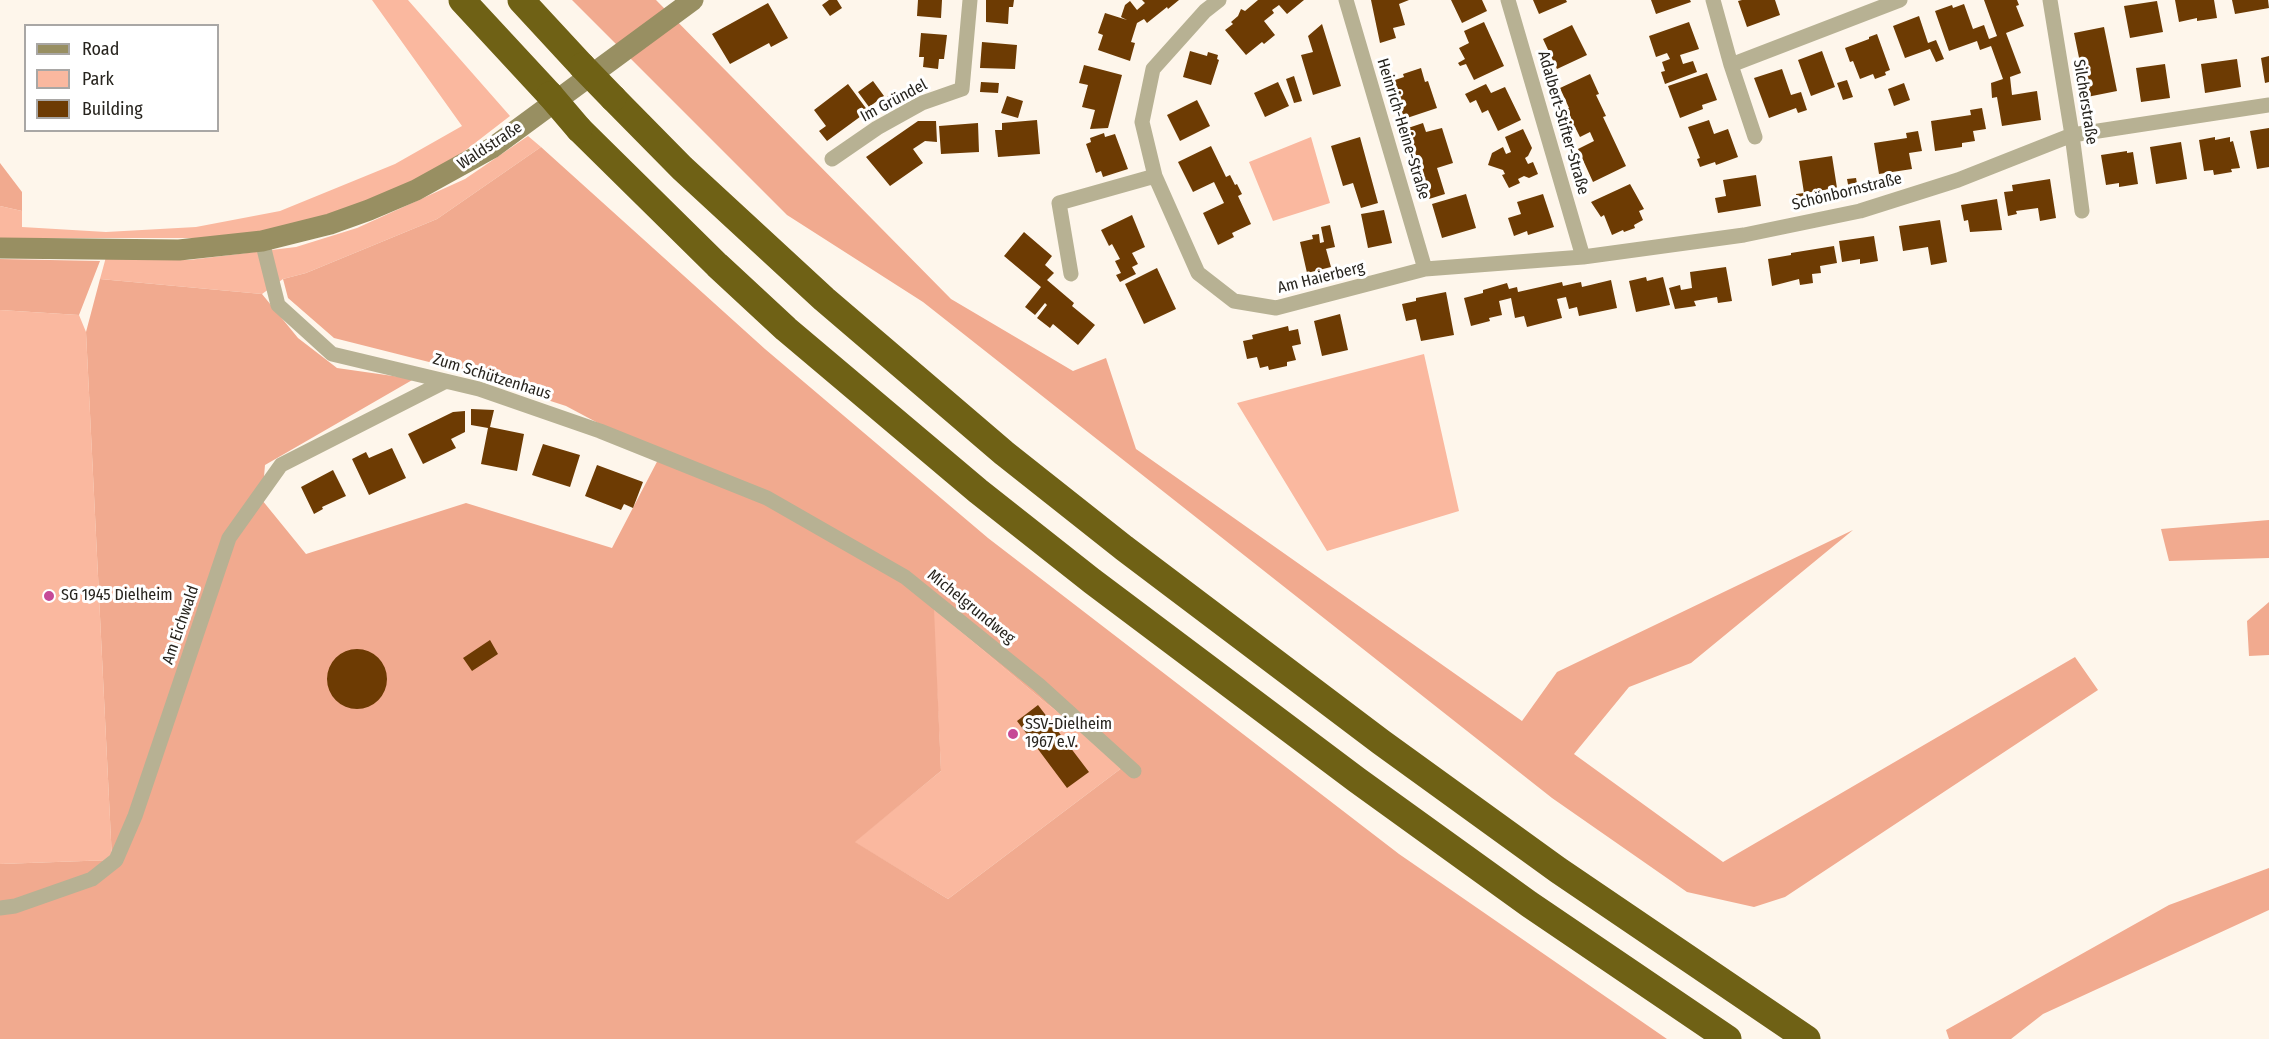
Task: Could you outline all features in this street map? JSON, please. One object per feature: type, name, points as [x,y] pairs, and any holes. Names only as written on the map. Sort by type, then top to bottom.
[{"type":"highway","points":[[462,0],[579,129],[717,265],[786,329],[987,498],[1092,581],[1356,780],[1529,904],[1728,1039]]},
{"type":"highway","points":[[521,0],[613,98],[734,217],[832,307],[995,446],[1124,548],[1381,742],[1558,870],[1808,1039]]},
{"type":"street","name":"Waldstraße","points":[[0,248],[179,250],[261,241],[330,224],[416,190],[492,148],[693,0]]},
{"type":"street","name":"Im Gründel","points":[[832,159],[877,128],[922,103],[962,89],[970,0]]},
{"type":"street","name":"Am Haierberg","points":[[1219,0],[1205,11],[1153,69],[1142,122],[1155,176],[1198,273],[1234,301],[1276,308],[1425,269]]},
{"type":"street","name":"Heinrich-Heine-Straße","points":[[1346,0],[1425,269]]},
{"type":"street","name":"Adalbert-Stifter-Straße","points":[[1508,0],[1583,256]]},
{"type":"street","points":[[1713,0],[1731,65],[1755,137]]},
{"type":"street","points":[[1731,65],[1900,0]]},
{"type":"street","name":"Silcherstraße","points":[[2050,0],[2082,211]]},
{"type":"street","name":"Schönbornstraße","points":[[1425,269],[1583,256],[1744,235],[1860,211],[1958,180],[2072,135],[2269,105]]},
{"type":"street","points":[[1071,274],[1059,203],[1155,176]]},
{"type":"street","name":"Zum Schützenhaus","points":[[261,241],[278,305],[332,354],[479,389],[600,431],[766,498]]},
{"type":"street","name":"Am Eichwald","points":[[0,908],[15,906],[92,879],[116,860],[135,816],[230,538],[281,465],[444,382]]},
{"type":"street","name":"Michelgrundweg","points":[[766,498],[905,577],[1039,685],[1134,771]]},
{"type":"green space","points":[[372,0],[408,0],[510,116],[453,160],[390,194],[334,215],[274,230],[213,238],[0,238],[0,206],[22,211],[22,227],[106,232],[196,227],[280,211],[395,164],[462,126]]},
{"type":"green space","points":[[528,136],[541,147],[437,219],[306,273],[283,279],[262,294],[100,279],[106,257],[189,260],[296,247],[357,228],[465,179]]},
{"type":"green space","points":[[1311,137],[1330,203],[1273,221],[1249,162]]},
{"type":"green space","name":"SG 1945 Dielheim","points":[[0,310],[79,315],[86,332],[112,860],[0,864]]},
{"type":"green space","points":[[1424,354],[1459,511],[1327,551],[1237,403]]},
{"type":"green space","name":"SSV-Dielheim 1967 e.V.","points":[[933,608],[1046,703],[1127,764],[948,899],[854,842],[941,771]]},
{"type":"shaded area","points":[[572,0],[656,0],[951,299],[1073,371],[1106,358],[1136,449],[1522,721],[1557,672],[1853,530],[1691,663],[1629,687],[1574,754],[1723,862],[2075,657],[2098,690],[1785,897],[1754,907],[1687,892],[1552,798],[923,302],[787,215]]},
{"type":"shaded area","points":[[541,147],[765,349],[988,538],[1399,854],[1667,1039],[0,1039],[0,864],[112,860],[86,332],[100,279],[262,294],[298,338],[337,368],[414,379],[265,465],[262,500],[306,554],[466,503],[612,548],[660,456],[566,406],[433,363],[334,338],[288,298],[283,279],[306,273],[437,219]],"holes":[[[934,609],[1046,703],[1127,764],[948,899],[855,842],[941,771]]]},
{"type":"shaded area","points":[[0,163],[22,192],[22,211],[0,206]]},
{"type":"shaded area","points":[[0,259],[100,261],[79,315],[0,310]]},
{"type":"shaded area","points":[[2269,520],[2269,558],[2169,561],[2161,529]]},
{"type":"shaded area","points":[[2269,602],[2269,655],[2249,656],[2247,621]]},
{"type":"shaded area","points":[[2269,868],[2269,910],[2043,1014],[2011,1039],[1949,1039],[1946,1030],[2169,905]]},
{"type":"building","points":[[829,0],[837,0],[842,8],[830,16],[822,5]]},
{"type":"building","points":[[918,0],[942,0],[941,18],[917,16]]},
{"type":"building","points":[[986,0],[1014,0],[1013,7],[1009,7],[1008,24],[986,22]]},
{"type":"building","points":[[1142,0],[1179,0],[1147,23],[1144,19],[1137,23],[1131,42],[1135,43],[1130,61],[1098,50],[1103,35],[1098,33],[1105,13],[1127,20],[1121,17],[1125,5],[1130,1],[1137,10],[1145,3]]},
{"type":"building","points":[[1258,0],[1304,0],[1287,14],[1279,5],[1272,10],[1274,13],[1264,21],[1275,35],[1246,55],[1225,30],[1233,24],[1231,22],[1238,16],[1241,9],[1245,11]]},
{"type":"building","points":[[1371,0],[1409,0],[1399,4],[1405,25],[1393,28],[1396,38],[1380,43]]},
{"type":"building","points":[[1451,0],[1482,0],[1487,11],[1462,23]]},
{"type":"building","points":[[1533,0],[1566,0],[1567,2],[1539,14]]},
{"type":"building","points":[[1651,0],[1690,0],[1691,2],[1656,14]]},
{"type":"building","points":[[1775,0],[1780,15],[1747,27],[1738,1]]},
{"type":"building","points":[[1984,0],[2017,0],[2019,5],[2016,6],[2024,26],[2006,33],[2021,73],[2010,77],[2012,95],[2037,91],[2041,120],[2002,126],[1997,97],[1992,98],[1991,83],[2003,79],[1991,46],[1980,50],[1977,41],[1949,51],[1935,11],[1952,5],[1953,8],[1964,4],[1973,29],[1984,25],[1989,39],[1997,36]]},
{"type":"building","points":[[2175,0],[2214,0],[2217,18],[2197,21],[2197,18],[2179,22]]},
{"type":"building","points":[[2232,0],[2268,0],[2269,8],[2235,14]]},
{"type":"building","points":[[2157,1],[2163,32],[2130,38],[2124,6]]},
{"type":"building","points":[[768,3],[788,38],[771,47],[769,43],[730,64],[712,34]]},
{"type":"building","points":[[1919,16],[1928,43],[1936,40],[1944,59],[1936,62],[1930,49],[1905,58],[1893,26]]},
{"type":"building","points":[[1484,22],[1504,66],[1474,80],[1466,64],[1460,66],[1458,63],[1465,59],[1459,48],[1469,43],[1464,31]]},
{"type":"building","points":[[1689,22],[1699,49],[1680,55],[1683,64],[1693,61],[1697,72],[1665,84],[1661,72],[1665,71],[1662,62],[1670,59],[1667,53],[1656,57],[1649,36]]},
{"type":"building","points":[[1322,24],[1341,86],[1313,95],[1301,55],[1313,52],[1308,36]]},
{"type":"building","points":[[1572,25],[1587,55],[1557,69],[1543,39]]},
{"type":"building","points":[[2104,27],[2117,91],[2087,97],[2074,33]]},
{"type":"building","points":[[921,33],[947,35],[944,59],[939,59],[938,69],[923,67],[924,57],[919,57]]},
{"type":"building","points":[[1877,34],[1890,70],[1885,72],[1886,75],[1875,79],[1873,74],[1860,79],[1845,48]]},
{"type":"building","points":[[982,42],[1017,45],[1015,69],[980,68]]},
{"type":"building","points":[[1190,51],[1207,56],[1208,52],[1218,55],[1219,60],[1211,85],[1183,77]]},
{"type":"building","points":[[1822,51],[1835,87],[1811,96],[1798,60]]},
{"type":"building","points":[[2269,56],[2269,82],[2265,83],[2261,58]]},
{"type":"building","points":[[2237,59],[2241,87],[2205,93],[2201,64]]},
{"type":"building","points":[[2165,64],[2170,98],[2141,102],[2136,68]]},
{"type":"building","points":[[1084,65],[1122,75],[1108,128],[1090,129],[1095,110],[1082,107],[1088,85],[1079,83]]},
{"type":"building","points":[[1421,68],[1437,108],[1404,119],[1392,81],[1404,77],[1403,74]]},
{"type":"building","points":[[1782,69],[1791,95],[1801,92],[1807,110],[1798,113],[1796,108],[1769,118],[1754,78]]},
{"type":"building","points":[[1707,73],[1717,100],[1702,105],[1703,109],[1680,118],[1668,86]]},
{"type":"building","points":[[1590,74],[1599,94],[1596,95],[1606,116],[1603,117],[1626,166],[1593,182],[1578,149],[1594,141],[1590,132],[1580,137],[1575,127],[1572,128],[1569,121],[1572,120],[1566,109],[1569,108],[1560,88]]},
{"type":"building","points":[[1294,76],[1302,101],[1294,103],[1286,79]]},
{"type":"building","points":[[1847,80],[1853,97],[1843,100],[1837,83]]},
{"type":"building","points":[[873,81],[884,96],[869,107],[858,92]]},
{"type":"building","points":[[981,82],[999,83],[998,93],[980,92]]},
{"type":"building","points":[[1278,82],[1289,106],[1265,117],[1254,93]]},
{"type":"building","points":[[1904,83],[1910,100],[1894,106],[1888,89]]},
{"type":"building","points":[[848,84],[868,111],[827,141],[819,131],[826,126],[814,110]]},
{"type":"building","points":[[1486,84],[1491,93],[1505,87],[1521,120],[1498,131],[1488,110],[1482,113],[1476,100],[1470,103],[1465,94]]},
{"type":"building","points":[[894,93],[898,99],[890,103],[887,97]]},
{"type":"building","points":[[1007,96],[1023,101],[1018,118],[1001,113]]},
{"type":"building","points":[[1197,100],[1210,126],[1180,141],[1167,115]]},
{"type":"building","points":[[1982,108],[1986,129],[1973,131],[1975,141],[1962,143],[1962,147],[1935,151],[1931,121],[1971,115],[1970,110]]},
{"type":"building","points":[[1037,120],[1040,154],[998,157],[995,130],[1002,130],[1002,123]]},
{"type":"building","points":[[1709,120],[1714,134],[1728,129],[1738,157],[1716,165],[1715,162],[1700,167],[1697,159],[1700,158],[1688,127]]},
{"type":"building","points":[[918,121],[936,121],[937,142],[925,141],[913,149],[923,163],[890,186],[866,157]]},
{"type":"building","points":[[978,123],[979,152],[941,154],[939,126]]},
{"type":"building","points":[[1423,123],[1426,132],[1442,128],[1453,163],[1437,168],[1445,194],[1429,199],[1408,128]]},
{"type":"building","points":[[2269,128],[2269,167],[2257,169],[2250,131]]},
{"type":"building","points":[[1523,129],[1532,148],[1525,158],[1528,164],[1533,162],[1538,174],[1529,178],[1524,176],[1518,179],[1520,183],[1509,188],[1502,175],[1505,174],[1503,170],[1488,165],[1492,153],[1503,147],[1506,154],[1511,152],[1505,137]]},
{"type":"building","points":[[1918,131],[1922,151],[1909,153],[1912,169],[1879,174],[1874,143],[1907,138],[1906,133]]},
{"type":"building","points":[[1104,133],[1105,137],[1115,134],[1128,169],[1103,177],[1101,171],[1096,173],[1086,144],[1091,142],[1090,138]]},
{"type":"building","points":[[1360,137],[1378,203],[1361,208],[1353,183],[1343,186],[1331,146]]},
{"type":"building","points":[[2215,137],[2215,140],[2230,137],[2240,168],[2214,175],[2213,170],[2204,171],[2199,140]]},
{"type":"building","points":[[2181,142],[2187,179],[2156,184],[2150,147]]},
{"type":"building","points":[[1211,146],[1226,177],[1230,175],[1235,185],[1237,184],[1242,194],[1238,196],[1251,224],[1232,233],[1234,237],[1218,245],[1203,213],[1224,203],[1214,182],[1193,192],[1178,162]]},
{"type":"building","points":[[2127,151],[2127,153],[2133,152],[2138,184],[2119,187],[2119,183],[2106,185],[2101,155]]},
{"type":"building","points":[[1832,156],[1837,188],[1804,193],[1799,161]]},
{"type":"building","points":[[1756,175],[1761,206],[1718,213],[1715,198],[1726,196],[1723,180]]},
{"type":"building","points":[[1856,178],[1859,194],[1850,195],[1847,179]]},
{"type":"building","points":[[2050,179],[2056,218],[2040,221],[2038,208],[2016,211],[2017,214],[2008,216],[2004,192],[2013,191],[2012,185]]},
{"type":"building","points":[[1630,184],[1644,209],[1639,211],[1643,220],[1634,225],[1635,228],[1612,235],[1604,215],[1601,217],[1591,202]]},
{"type":"building","points":[[1804,193],[1807,208],[1798,209],[1796,194]]},
{"type":"building","points":[[1466,194],[1476,228],[1442,238],[1432,204]]},
{"type":"building","points":[[1543,194],[1554,227],[1528,235],[1527,231],[1514,236],[1508,218],[1521,214],[1517,202]]},
{"type":"building","points":[[1997,199],[2002,230],[1970,232],[1968,220],[1964,221],[1961,205]]},
{"type":"building","points":[[1384,210],[1392,243],[1368,248],[1361,214]]},
{"type":"building","points":[[1132,215],[1145,247],[1132,253],[1138,264],[1132,267],[1136,274],[1120,282],[1116,275],[1121,273],[1115,261],[1120,259],[1112,244],[1109,246],[1101,230]]},
{"type":"building","points":[[1940,220],[1947,262],[1931,265],[1928,247],[1903,251],[1899,226]]},
{"type":"building","points":[[1330,225],[1335,247],[1326,249],[1331,267],[1307,273],[1300,242],[1313,239],[1312,235],[1319,234],[1320,243],[1324,242],[1321,227]]},
{"type":"building","points":[[1024,232],[1052,256],[1045,265],[1054,273],[1047,280],[1074,303],[1072,306],[1095,325],[1078,345],[1053,324],[1050,328],[1037,318],[1047,305],[1045,303],[1035,315],[1025,307],[1041,287],[1004,256]]},
{"type":"building","points":[[1874,236],[1878,261],[1860,264],[1860,259],[1842,262],[1839,241]]},
{"type":"building","points":[[1834,246],[1837,263],[1820,266],[1821,273],[1812,274],[1813,283],[1800,285],[1799,279],[1772,286],[1768,259]]},
{"type":"building","points":[[1726,267],[1732,301],[1718,303],[1717,297],[1694,301],[1696,306],[1675,309],[1669,288],[1680,285],[1681,290],[1692,288],[1690,272]]},
{"type":"building","points":[[1157,268],[1176,309],[1144,324],[1125,284]]},
{"type":"building","points":[[1646,277],[1647,281],[1663,277],[1670,305],[1636,312],[1629,281]]},
{"type":"building","points":[[1611,280],[1617,308],[1579,316],[1577,307],[1569,309],[1566,297],[1557,299],[1562,318],[1527,327],[1524,316],[1515,318],[1511,298],[1499,301],[1502,315],[1471,326],[1464,298],[1507,283],[1509,289],[1517,287],[1518,292],[1562,282],[1563,286],[1581,282],[1582,287]]},
{"type":"building","points":[[1446,292],[1454,335],[1421,341],[1416,319],[1406,321],[1402,304],[1416,301],[1416,298]]},
{"type":"building","points":[[1340,314],[1348,350],[1322,356],[1314,321]]},
{"type":"building","points":[[1288,326],[1289,331],[1298,329],[1301,344],[1292,346],[1296,360],[1287,362],[1287,366],[1269,370],[1268,366],[1260,368],[1257,357],[1247,359],[1243,341],[1253,339],[1252,335]]},
{"type":"building","points":[[471,409],[494,410],[490,427],[524,434],[517,471],[481,464],[488,428],[471,425]]},
{"type":"building","points":[[465,411],[465,432],[451,439],[456,448],[423,464],[408,434],[453,412]]},
{"type":"building","points":[[543,444],[580,455],[570,487],[532,475]]},
{"type":"building","points":[[392,448],[406,478],[369,495],[352,459],[366,452],[369,458]]},
{"type":"building","points":[[597,465],[643,482],[633,508],[624,504],[621,510],[585,496]]},
{"type":"building","points":[[333,470],[346,496],[322,507],[323,509],[314,514],[301,487]]},
{"type":"building","points":[[490,640],[498,654],[472,671],[463,658]]},
{"type":"building","points":[[357,649],[378,658],[387,679],[378,700],[357,709],[336,700],[327,679],[336,658]]},
{"type":"building","points":[[1038,705],[1089,772],[1067,788],[1017,721]]},
{"type":"place","name":"SG 1945 Dielheim","points":[[49,596]]},
{"type":"place","name":"SSV-Dielheim 1967 e.V.","points":[[1013,734]]}]
